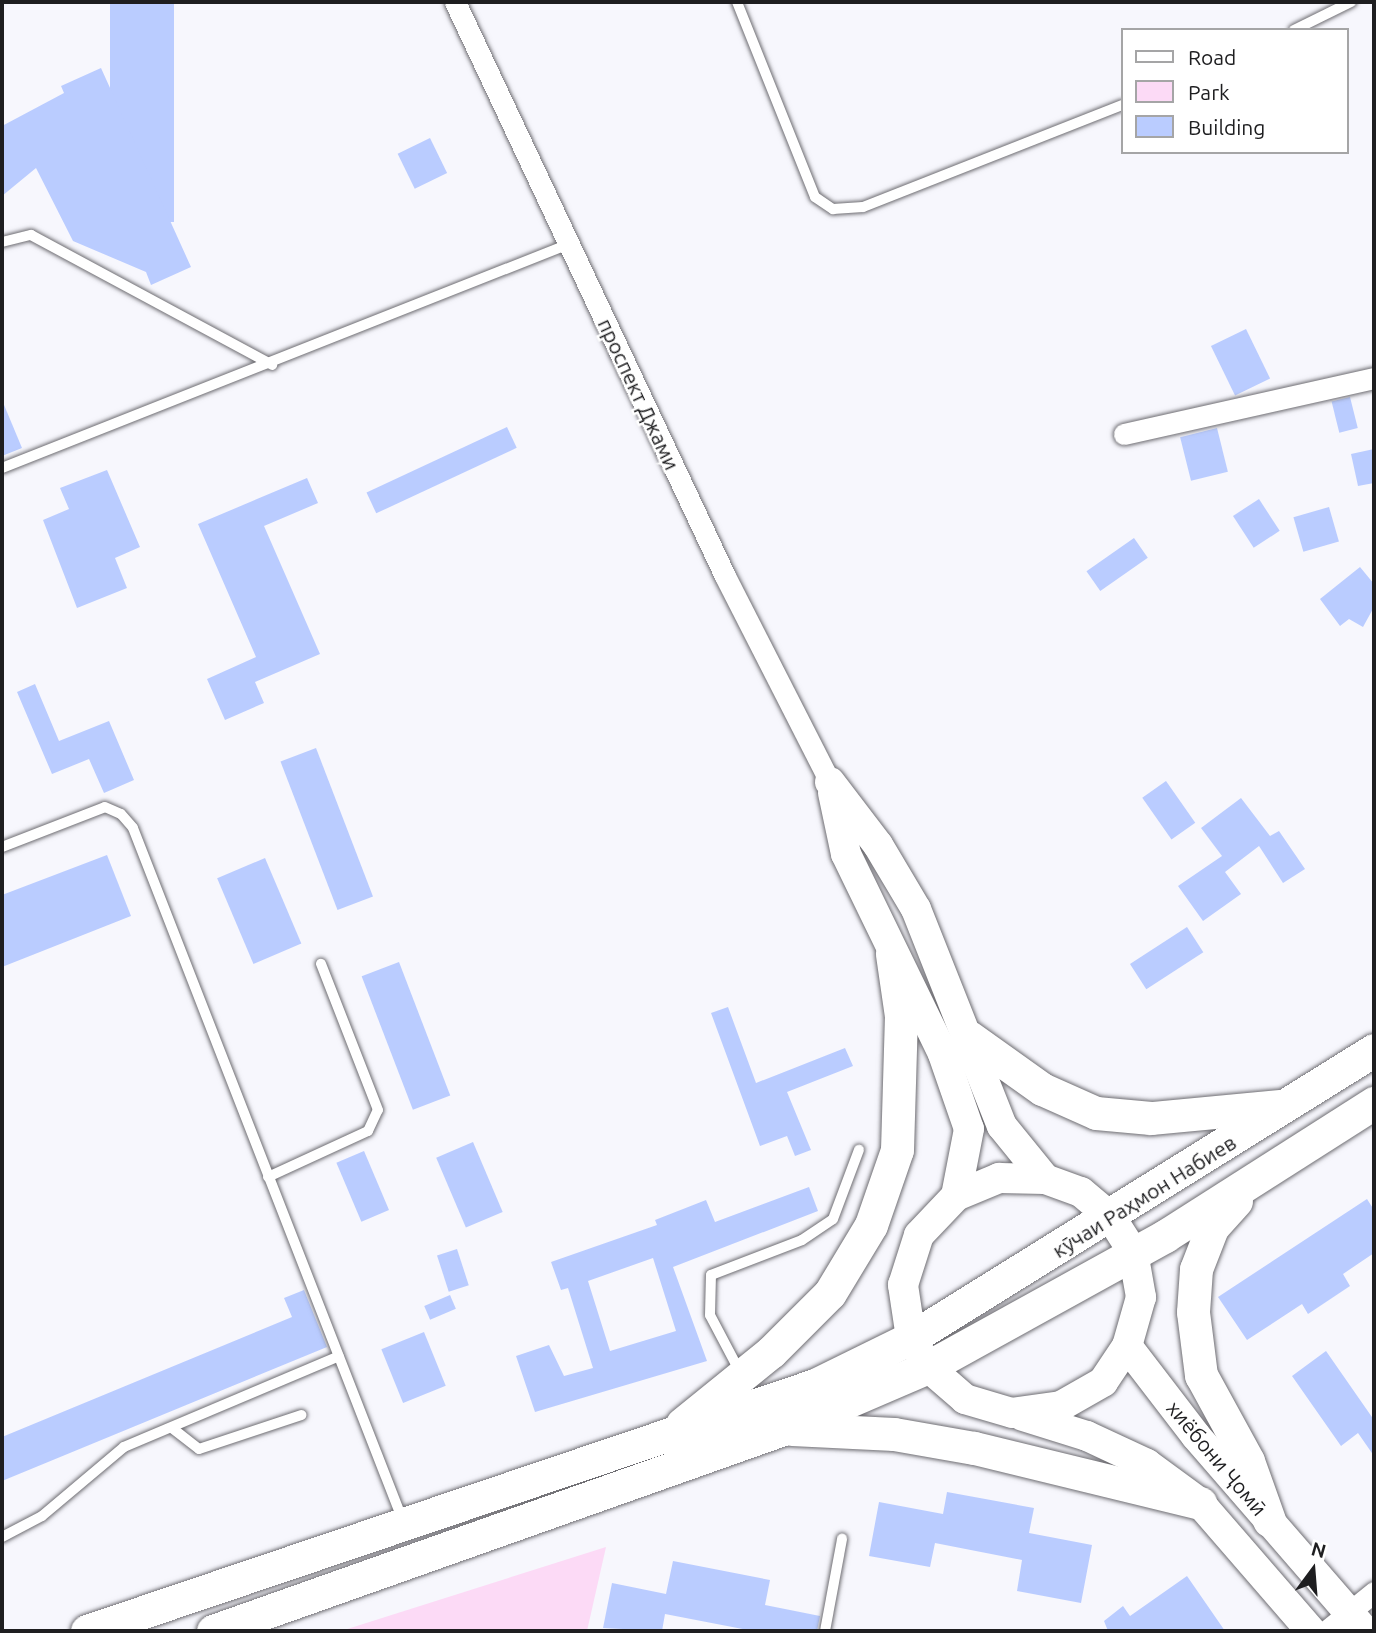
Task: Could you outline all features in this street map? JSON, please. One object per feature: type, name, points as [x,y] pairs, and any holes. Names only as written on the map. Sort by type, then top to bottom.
[{"type":"main road","points":[[830,782],[846,854],[892,954],[943,1054],[969,1129],[956,1196]]},
{"type":"main road","points":[[830,782],[878,845],[916,909],[969,1037],[1002,1126],[1045,1179]]},
{"type":"main road","points":[[213,1631],[245,1626],[656,1450],[830,1293],[871,1225],[897,1150],[901,1016],[892,954]]},
{"type":"main road","points":[[969,1037],[1042,1089],[1096,1113],[1151,1118],[1289,1105]]},
{"type":"main road","name":"кӯчаи Раҳмон Набиев","points":[[656,1450],[815,1385],[911,1338],[1374,1050]]},
{"type":"main road","name":"кӯчаи Раҳмон Набиев","points":[[656,1450],[786,1428],[928,1367],[1133,1252],[1257,1178],[1374,1103]]},
{"type":"main road","points":[[911,1338],[903,1286],[919,1235],[956,1196],[999,1178],[1045,1179],[1081,1192],[1110,1216],[1133,1252],[1141,1297],[1127,1346],[1103,1381],[1061,1406],[1012,1413]]},
{"type":"main road","points":[[1257,1178],[1212,1228],[1196,1269],[1193,1312],[1201,1375],[1248,1461],[1269,1520]]},
{"type":"main road","name":"хиёбони Ҷомӣ","points":[[911,1338],[928,1367],[965,1399],[1087,1436],[1147,1464],[1200,1503],[1312,1629]]},
{"type":"main road","name":"хиёбони Ҷомӣ","points":[[1127,1346],[1269,1520],[1356,1621]]},
{"type":"main road","points":[[786,1428],[894,1434],[974,1448],[1200,1503]]},
{"type":"main road","points":[[87,1631],[404,1523],[656,1450]]},
{"type":"street","name":"проспект Джами","points":[[456,2],[719,564],[830,782]]},
{"type":"street","points":[[1124,434],[1374,378]]},
{"type":"street","points":[[1312,1629],[1356,1621],[1374,1592]]},
{"type":"lane","points":[[737,2],[815,197],[833,209],[863,207],[1120,106]]},
{"type":"lane","points":[[1298,28],[1351,2]]},
{"type":"lane","points":[[2,242],[31,235],[272,365]]},
{"type":"lane","points":[[2,468],[272,365],[569,244]]},
{"type":"lane","points":[[2,847],[105,807],[121,814],[133,828],[404,1523]]},
{"type":"lane","points":[[268,1177],[368,1131],[378,1110],[321,964]]},
{"type":"lane","points":[[741,1375],[710,1314],[711,1275],[802,1240],[833,1219],[859,1150]]},
{"type":"lane","points":[[2,1537],[42,1516],[102,1469],[112,1454],[339,1356]]},
{"type":"lane","points":[[172,1428],[199,1449],[301,1415]]},
{"type":"lane","points":[[825,1631],[842,1539]]},
{"type":"green space","points":[[606,1547],[587,1631],[341,1631]]},
{"type":"building","points":[[110,2],[174,2],[174,222],[110,222]]},
{"type":"building","points":[[101,68],[191,267],[151,285],[146,272],[73,241],[36,168],[2,196],[2,126],[64,93],[61,86]]},
{"type":"building","points":[[430,138],[447,173],[415,189],[398,154]]},
{"type":"building","points":[[1246,329],[1270,378],[1235,396],[1211,346]]},
{"type":"building","points":[[1350,397],[1358,428],[1339,433],[1332,402]]},
{"type":"building","points":[[2,400],[22,448],[2,456]]},
{"type":"building","points":[[507,427],[517,448],[376,513],[367,493]]},
{"type":"building","points":[[1217,428],[1228,472],[1191,481],[1180,437]]},
{"type":"building","points":[[1374,449],[1374,483],[1358,486],[1351,454]]},
{"type":"building","points":[[107,470],[140,547],[115,558],[127,588],[77,608],[43,520],[69,509],[60,488]]},
{"type":"building","points":[[307,478],[318,503],[264,526],[320,654],[255,682],[264,703],[225,720],[207,679],[256,657],[198,524]]},
{"type":"building","points":[[1259,499],[1280,531],[1254,548],[1233,516]]},
{"type":"building","points":[[1329,507],[1339,542],[1303,552],[1293,517]]},
{"type":"building","points":[[1134,538],[1148,558],[1100,591],[1086,571]]},
{"type":"building","points":[[1360,567],[1374,584],[1374,607],[1363,627],[1349,619],[1340,626],[1320,599]]},
{"type":"building","points":[[35,684],[59,741],[109,721],[134,780],[104,793],[89,759],[52,774],[17,692]]},
{"type":"building","points":[[316,748],[373,896],[338,910],[281,762]]},
{"type":"building","points":[[1166,781],[1195,823],[1171,839],[1142,798]]},
{"type":"building","points":[[1241,798],[1270,836],[1279,831],[1305,869],[1283,883],[1259,846],[1225,872],[1241,894],[1203,921],[1178,886],[1222,856],[1201,828]]},
{"type":"building","points":[[107,855],[131,916],[2,967],[2,895]]},
{"type":"building","points":[[265,858],[301,944],[253,964],[217,878]]},
{"type":"building","points":[[1187,927],[1203,952],[1146,989],[1130,964]]},
{"type":"building","points":[[399,962],[450,1096],[413,1110],[362,976]]},
{"type":"building","points":[[728,1007],[756,1083],[845,1048],[853,1066],[787,1092],[811,1150],[795,1156],[787,1136],[760,1146],[711,1013]]},
{"type":"building","points":[[473,1142],[503,1212],[466,1228],[436,1158]]},
{"type":"building","points":[[364,1151],[389,1210],[361,1222],[336,1163]]},
{"type":"building","points":[[809,1187],[818,1211],[673,1267],[707,1361],[535,1412],[516,1356],[549,1345],[564,1376],[593,1368],[568,1288],[561,1290],[551,1262],[657,1225],[655,1220],[706,1200],[715,1222]],"holes":[[[653,1258],[676,1331],[610,1351],[588,1281]]]},
{"type":"building","points":[[1367,1199],[1374,1210],[1374,1253],[1343,1274],[1350,1286],[1308,1314],[1302,1304],[1247,1340],[1218,1297]]},
{"type":"building","points":[[457,1249],[469,1285],[449,1292],[437,1255]]},
{"type":"building","points":[[304,1290],[327,1347],[2,1481],[2,1437],[292,1317],[284,1298]]},
{"type":"building","points":[[450,1295],[456,1309],[430,1320],[424,1306]]},
{"type":"building","points":[[424,1332],[446,1386],[403,1403],[381,1349]]},
{"type":"building","points":[[1326,1351],[1374,1420],[1374,1456],[1358,1433],[1341,1446],[1292,1376]]},
{"type":"building","points":[[947,1492],[1034,1508],[1029,1533],[1092,1545],[1081,1603],[1017,1591],[1022,1560],[935,1543],[930,1567],[869,1556],[879,1502],[943,1514]]},
{"type":"building","points":[[673,1561],[770,1580],[765,1605],[820,1616],[817,1631],[753,1631],[665,1614],[662,1631],[603,1628],[612,1583],[666,1594]]},
{"type":"building","points":[[1187,1576],[1225,1631],[1108,1631],[1104,1621],[1123,1606],[1130,1616]]}]
